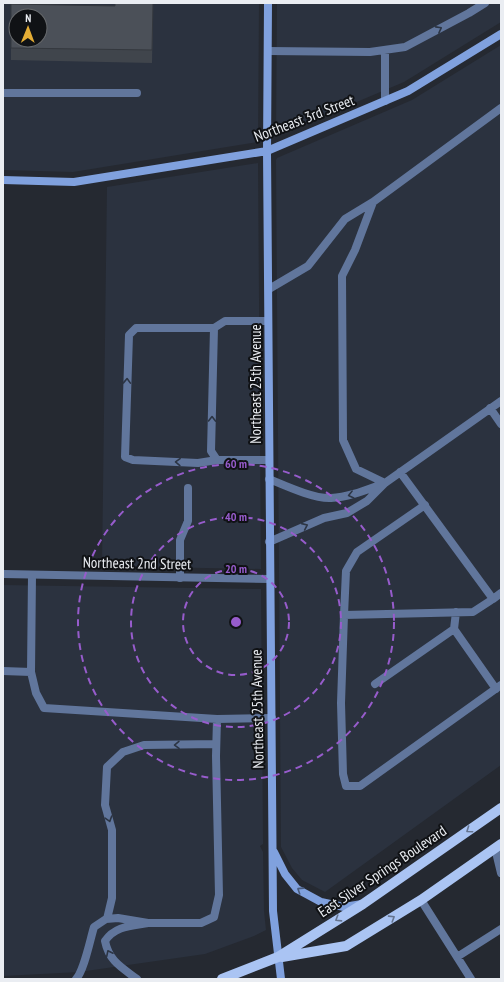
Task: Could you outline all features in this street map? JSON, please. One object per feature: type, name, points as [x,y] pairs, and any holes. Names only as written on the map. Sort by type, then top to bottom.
[{"type":"main road","name":"Northeast 25th Avenue","points":[[268,3],[267,151],[272,850],[273,911],[278,958],[282,979]]},
{"type":"main road","name":"Northeast 3rd Street","points":[[3,180],[74,182],[267,151],[408,91],[501,34]]},
{"type":"main road","name":"East Silver Springs Boulevard","points":[[278,958],[363,904],[501,808]]},
{"type":"main road","name":"East Silver Springs Boulevard","points":[[222,979],[278,958],[346,946],[421,900],[498,846]]},
{"type":"main road","points":[[272,850],[285,874],[297,889],[321,902],[344,907],[363,904]]},
{"type":"street","points":[[268,51],[370,52],[405,47],[485,3]]},
{"type":"street","points":[[385,51],[385,101]]},
{"type":"street","points":[[3,93],[137,93]]},
{"type":"street","points":[[268,289],[308,266],[345,219],[373,202],[501,108]]},
{"type":"street","points":[[373,202],[355,250],[342,276],[342,440],[356,469],[385,483]]},
{"type":"street","points":[[268,321],[225,322],[214,328],[136,328],[129,335],[125,457],[133,460],[198,463],[217,460],[269,460]]},
{"type":"street","points":[[214,328],[211,451],[217,460]]},
{"type":"street","points":[[269,542],[324,518],[347,513],[367,501],[385,483],[501,401]]},
{"type":"street","points":[[490,408],[501,424]]},
{"type":"street","points":[[400,472],[493,599]]},
{"type":"street","points":[[269,479],[307,494],[330,499],[352,495],[385,483]]},
{"type":"street","points":[[180,578],[180,540],[188,521],[188,488]]},
{"type":"street","points":[[425,505],[357,552],[346,571],[341,703],[343,774],[346,786],[360,786],[498,687],[454,629],[456,612]]},
{"type":"street","name":"Northeast 2nd Street","points":[[3,574],[270,579]]},
{"type":"street","points":[[32,575],[31,672],[36,693],[44,708],[217,719],[272,718]]},
{"type":"street","points":[[344,615],[473,612],[501,593]]},
{"type":"street","points":[[375,684],[454,629]]},
{"type":"street","points":[[3,671],[31,672]]},
{"type":"street","points":[[76,979],[81,971],[94,927],[107,919],[118,918],[148,923],[201,923],[214,917],[219,895],[216,744],[217,719]]},
{"type":"street","points":[[107,919],[112,898],[112,830],[105,805],[107,767],[123,752],[144,745],[216,744]]},
{"type":"street","points":[[498,846],[501,873]]},
{"type":"street","points":[[421,900],[471,979]]},
{"type":"street","points":[[137,979],[114,961],[107,952],[105,941],[110,934],[121,928],[148,923]]},
{"type":"street","points":[[457,957],[501,929]]},
{"type":"shaded area","points":[[3,3],[259,3],[258,142],[73,172],[3,170]]},
{"type":"shaded area","points":[[277,3],[501,3],[501,22],[404,82],[276,136]]},
{"type":"shaded area","points":[[501,45],[501,765],[325,892],[302,880],[292,868],[281,847],[276,160],[277,158],[412,100]]},
{"type":"shaded area","points":[[258,163],[261,569],[102,566],[107,187]]},
{"type":"shaded area","points":[[3,585],[261,589],[263,844],[260,846],[263,852],[264,911],[266,930],[205,954],[79,972],[3,976]]},
{"type":"building","points":[[115,3],[153,3],[152,50],[11,48],[48,48],[48,8],[11,8],[11,4],[115,6]]}]
